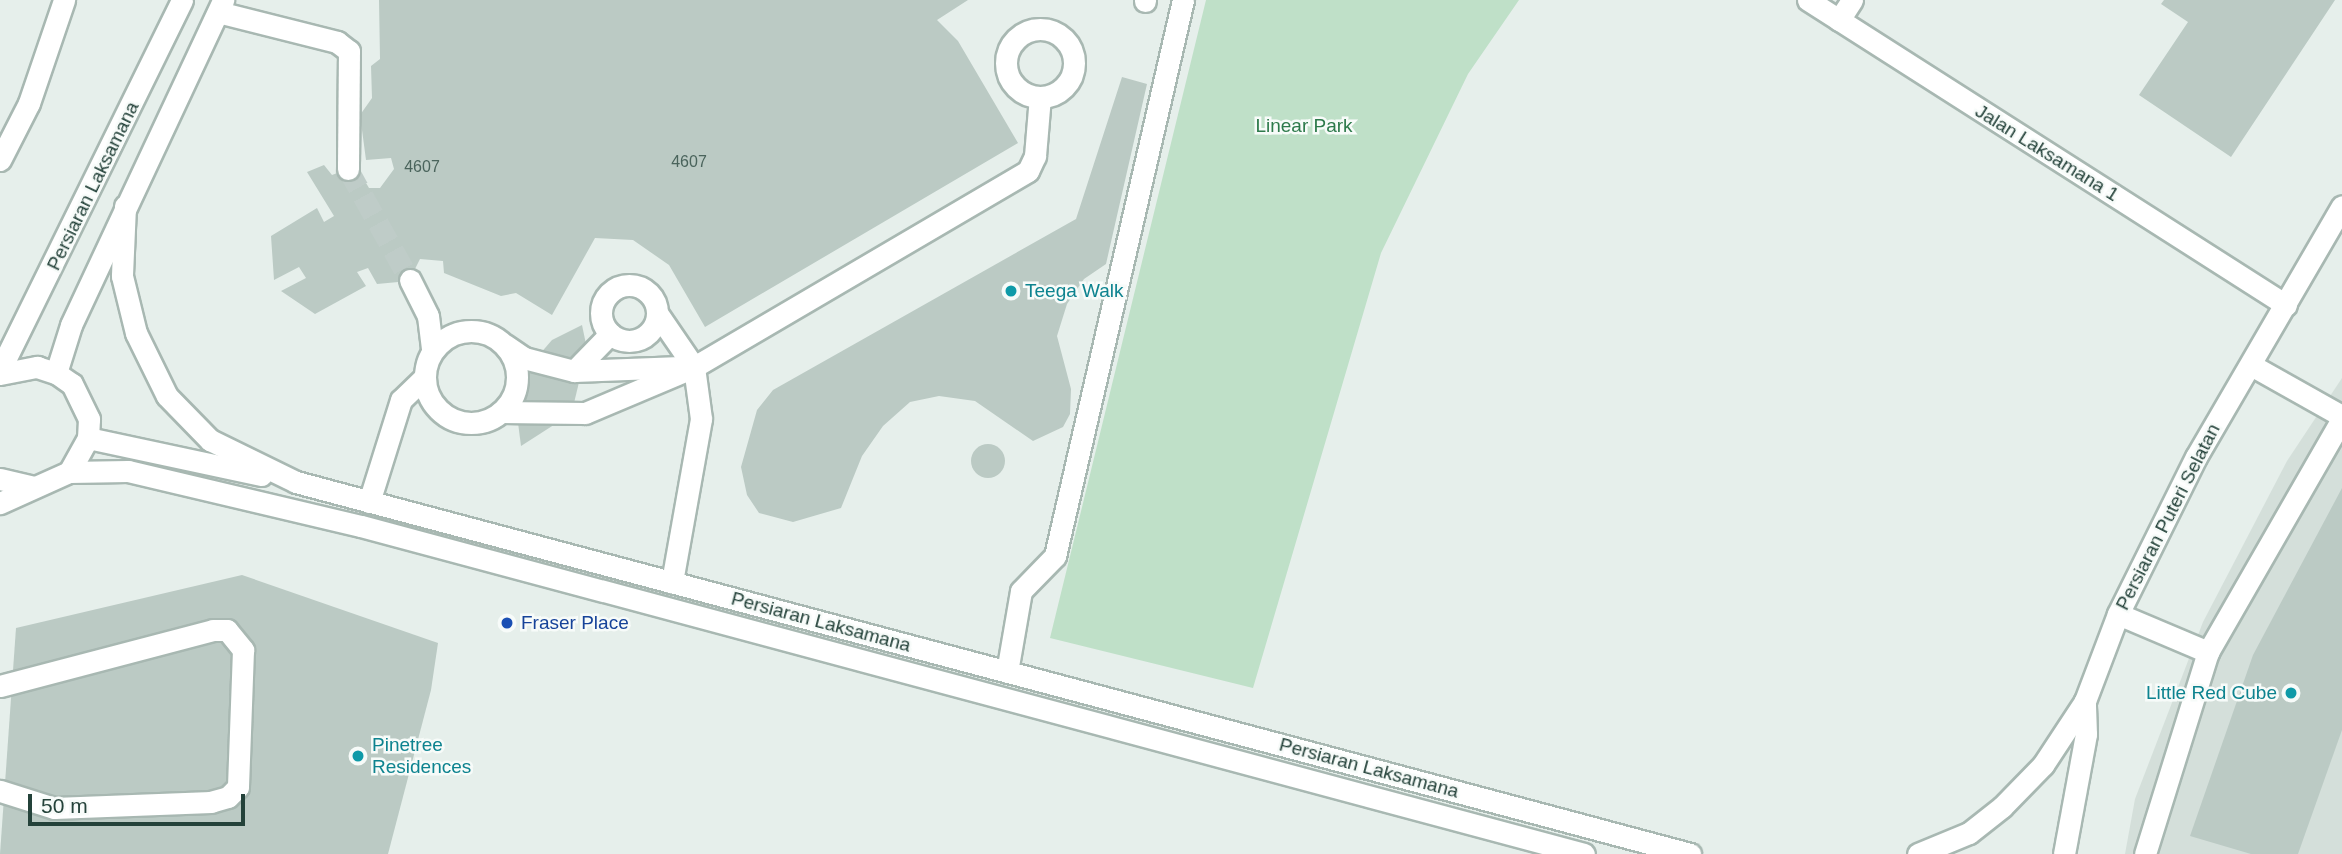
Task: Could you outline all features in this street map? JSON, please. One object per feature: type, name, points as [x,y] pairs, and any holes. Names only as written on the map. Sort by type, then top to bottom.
[{"type":"street","points":[[0,160],[29,103],[64,0]]},
{"type":"street","name":"Persiaran Laksamana","points":[[0,372],[182,0]]},
{"type":"street","points":[[1007,672],[1021,591],[1055,556],[1183,0]]},
{"type":"street","name":"Jalan Laksamana 1","points":[[1808,0],[2286,305]]},
{"type":"street","points":[[1839,20],[1852,0]]},
{"type":"street","points":[[220,6],[337,42],[349,51],[348,169]]},
{"type":"street","name":"Persiaran Laksamana","points":[[56,373],[71,325],[220,6]]},
{"type":"street","points":[[424,378],[432,403],[453,420],[476,423],[501,412],[584,412],[694,366],[1028,171],[1035,156],[1040,97]]},
{"type":"street","name":"Persiaran Laksamana","points":[[125,206],[121,276],[136,332],[167,396],[210,440],[296,482],[1690,854]]},
{"type":"street","name":"Persiaran Puteri Selatan","points":[[2064,854],[2086,734],[2085,701],[2118,614],[2196,457],[2342,206]]},
{"type":"street","points":[[369,502],[401,400],[424,378],[432,350],[428,316],[410,280]]},
{"type":"street","points":[[610,334],[602,309],[617,288],[643,290],[694,366],[701,432],[672,582]]},
{"type":"street","points":[[610,334],[636,341],[651,330],[657,313]]},
{"type":"street","points":[[432,350],[454,333],[482,332],[524,358],[574,371],[694,366]]},
{"type":"street","points":[[574,371],[610,334]]},
{"type":"street","points":[[495,338],[514,359],[517,373],[513,394],[501,412]]},
{"type":"street","points":[[2145,854],[2208,652],[2342,417],[2251,365]]},
{"type":"street","points":[[0,372],[37,367],[56,373],[83,400],[88,438],[69,472]]},
{"type":"street","points":[[88,438],[296,482]]},
{"type":"street","points":[[0,503],[69,472],[128,471],[361,526],[1584,854]]},
{"type":"street","points":[[0,479],[34,487]]},
{"type":"street","points":[[2118,614],[2208,652]]},
{"type":"street","points":[[0,686],[213,629],[227,630],[243,650],[238,787],[228,797],[211,802],[54,808],[0,791]]},
{"type":"street","points":[[1918,854],[1969,833],[2002,807],[2043,765],[2085,701]]},
{"type":"shaded area","points":[[2342,378],[2342,854],[2125,854],[2135,799],[2203,622],[2287,461]]},
{"type":"green space","name":"Linear Park","points":[[1206,0],[1519,0],[1468,74],[1381,253],[1253,688],[1050,638]]},
{"type":"building","points":[[379,0],[968,0],[937,20],[958,41],[1018,143],[705,327],[669,265],[633,240],[595,238],[552,315],[516,293],[501,296],[444,273],[443,261],[420,259],[409,281],[377,284],[368,268],[357,272],[366,286],[315,314],[281,291],[306,278],[299,267],[274,280],[271,236],[317,208],[324,222],[334,216],[307,172],[324,165],[332,175],[356,166],[369,188],[380,188],[394,169],[391,158],[366,160],[360,115],[372,98],[371,66],[380,59]]},
{"type":"building","points":[[2164,0],[2335,0],[2231,157],[2139,95],[2188,22],[2161,4]]},
{"type":"building","name":"Teega Walk","points":[[1122,77],[1147,84],[1106,264],[1084,279],[1067,304],[1057,336],[1071,389],[1070,414],[1063,427],[1033,441],[975,401],[939,396],[910,402],[883,426],[862,456],[841,508],[793,522],[759,513],[747,495],[741,467],[757,410],[773,390],[1076,219]]},
{"type":"building","points":[[582,325],[587,349],[574,403],[560,421],[521,446],[517,415],[532,363],[552,340]]},
{"type":"building","points":[[988,444],[1000,449],[1005,461],[1000,473],[988,478],[976,473],[971,461],[976,449]]},
{"type":"building","name":"Little Red Cube","points":[[2342,488],[2342,730],[2298,854],[2251,854],[2190,836],[2253,655]]},
{"type":"building","points":[[242,575],[438,643],[431,690],[388,854],[0,854],[16,628]]},
{"type":"tunnel","points":[[348,169],[410,280]]},
{"type":"place","name":"Teega Walk","points":[[1011,291]]},
{"type":"place","name":"Fraser Place","points":[[507,623]]},
{"type":"place","name":"Little Red Cube","points":[[2291,693]]},
{"type":"place","name":"Pinetree Residences","points":[[358,756]]}]
